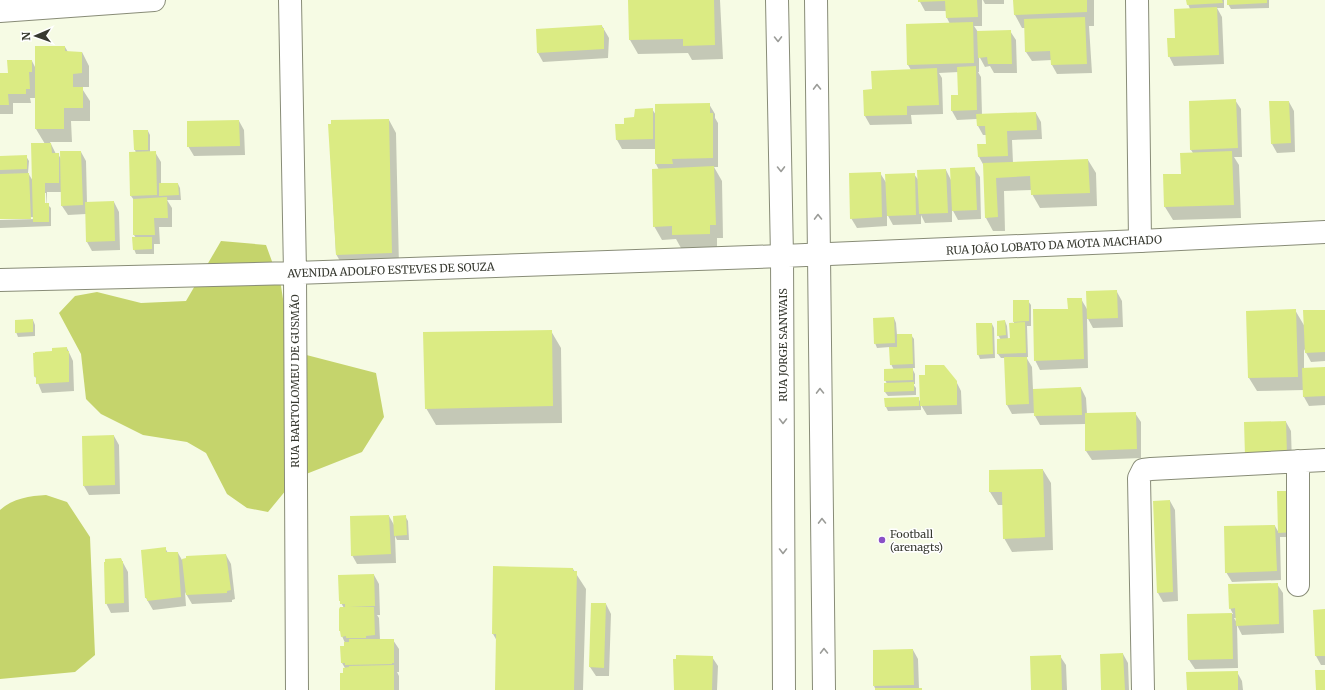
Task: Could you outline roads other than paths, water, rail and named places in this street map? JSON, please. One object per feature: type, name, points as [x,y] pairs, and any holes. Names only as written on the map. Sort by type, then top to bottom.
[{"type":"street","points":[[0,11],[154,0]]},
{"type":"street","name":"RUA BARTOLOMEU DE GUSMÃO","points":[[290,0],[294,273],[297,690]]},
{"type":"street","name":"RUA JORGE SANWAIS","points":[[777,0],[782,256],[784,690]]},
{"type":"street","points":[[816,0],[824,690]]},
{"type":"street","points":[[1137,0],[1140,242]]},
{"type":"street","name":"RUA JOÃO LOBATO DA MOTA MACHADO","points":[[782,256],[819,256],[1140,242],[1325,232]]},
{"type":"street","name":"AVENIDA ADOLFO ESTEVES DE SOUZA","points":[[0,280],[294,273],[782,256]]},
{"type":"street","points":[[1143,690],[1140,478],[1143,470],[1325,460]]},
{"type":"street","points":[[1298,461],[1298,585]]},
{"type":"place","name":"Football (arenagts)","points":[[882,540]]}]
